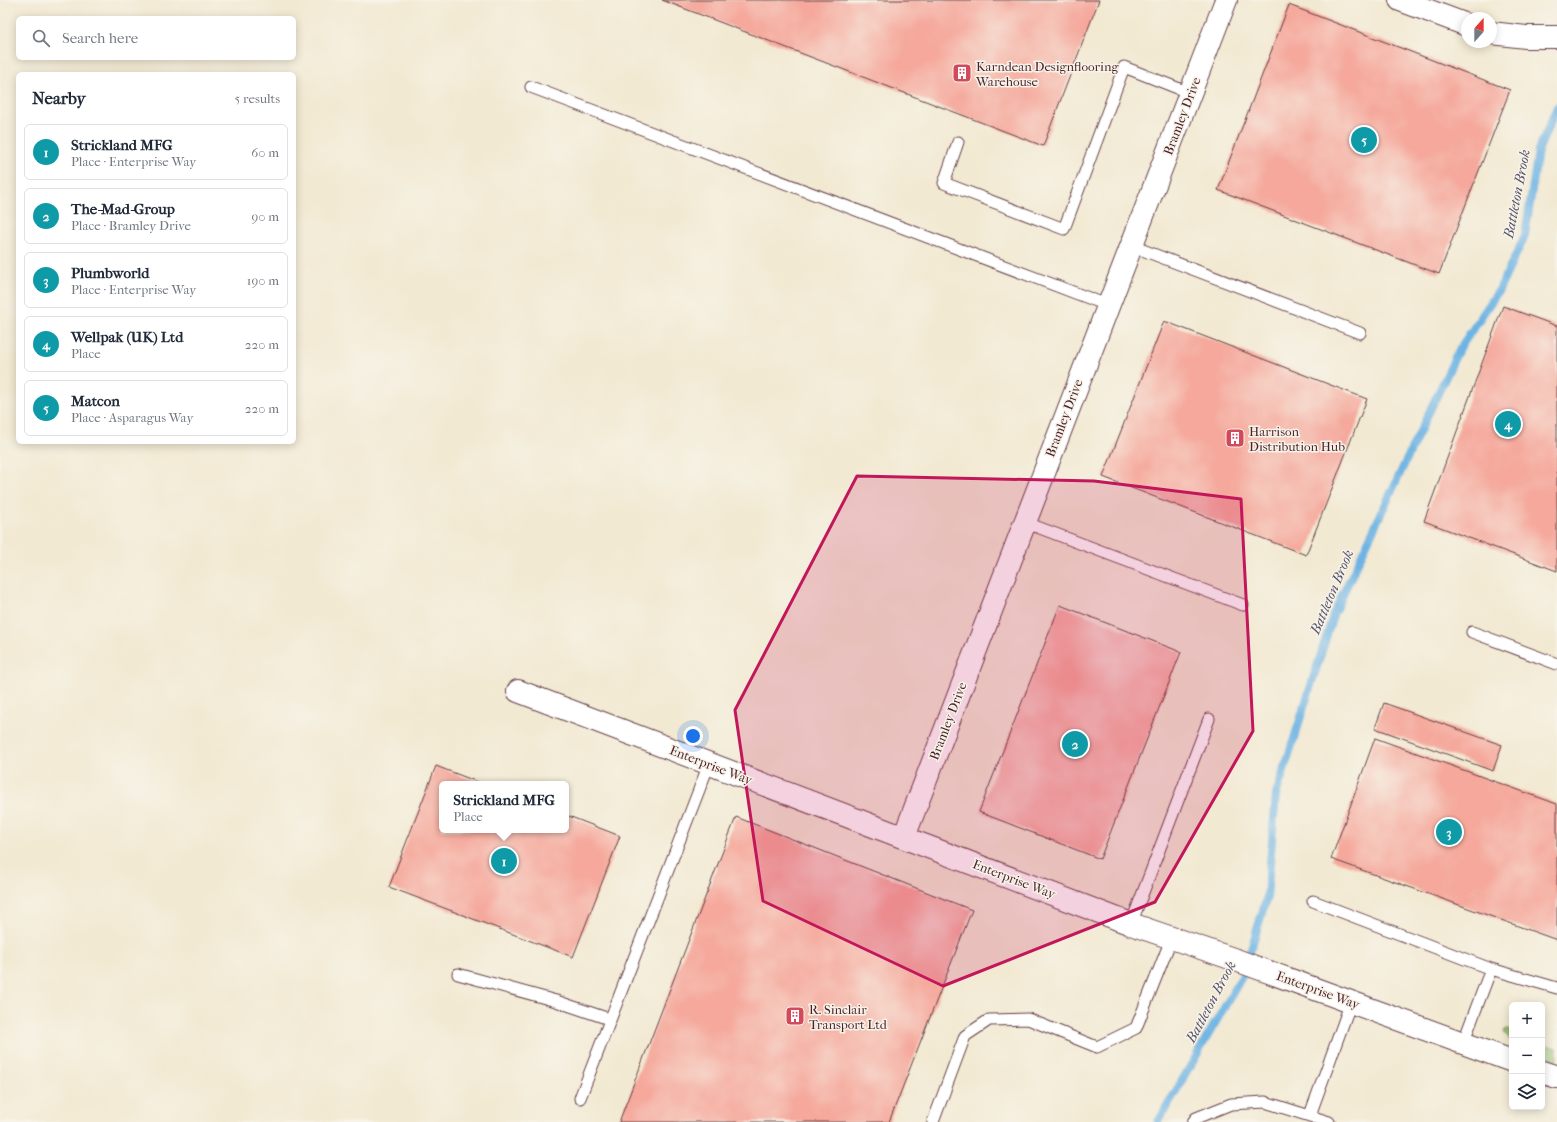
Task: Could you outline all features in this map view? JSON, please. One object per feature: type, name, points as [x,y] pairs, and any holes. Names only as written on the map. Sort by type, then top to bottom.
[{"type":"street","name":"Bramley Drive","points":[[904,837],[1226,0]]},
{"type":"street","points":[[1400,0],[1461,23]]},
{"type":"street","points":[[1497,34],[1526,37],[1557,37]]},
{"type":"street","name":"Enterprise Way","points":[[518,691],[1131,924],[1172,937],[1509,1060]]},
{"type":"street","points":[[1545,1073],[1557,1077]]},
{"type":"lane","points":[[958,142],[944,183],[1064,229],[1124,67],[1190,93]]},
{"type":"lane","points":[[531,87],[1108,305]]},
{"type":"lane","points":[[1132,246],[1360,333]]},
{"type":"lane","points":[[1024,522],[1243,605]]},
{"type":"lane","points":[[1472,632],[1557,664]]},
{"type":"lane","points":[[1131,924],[1209,719]]},
{"type":"lane","points":[[580,1098],[709,764]]},
{"type":"lane","points":[[1313,901],[1491,969],[1557,988]]},
{"type":"lane","points":[[933,1122],[965,1036],[989,1020],[1028,1019],[1096,1047],[1136,1028],[1172,937]]},
{"type":"lane","points":[[1463,1043],[1491,969]]},
{"type":"lane","points":[[458,974],[556,1001],[610,1019]]},
{"type":"lane","points":[[1310,1115],[1352,1002]]},
{"type":"lane","points":[[1193,1122],[1196,1118],[1231,1104],[1266,1102],[1329,1122]]},
{"type":"highlighted area","points":[[857,476],[1094,481],[1241,499],[1253,731],[1155,902],[943,986],[763,901],[735,710]]},
{"type":"green space","points":[[1506,1029],[1509,1030],[1509,1038],[1504,1032]]},
{"type":"green space","points":[[1545,1045],[1557,1048],[1557,1060],[1545,1055]]},
{"type":"building","name":"Karndean Designflooring Warehouse","points":[[662,0],[1099,0],[1043,146]]},
{"type":"building","points":[[1289,5],[1510,90],[1439,274],[1218,190]]},
{"type":"building","points":[[1503,306],[1557,326],[1557,571],[1424,521]]},
{"type":"building","name":"Harrison Distribution Hub","points":[[1164,321],[1367,399],[1306,555],[1103,477]]},
{"type":"building","points":[[1060,605],[1181,652],[1100,859],[979,812]]},
{"type":"building","points":[[1384,703],[1502,745],[1493,771],[1375,728]]},
{"type":"building","points":[[1375,738],[1557,804],[1557,940],[1331,859]]},
{"type":"building","points":[[436,766],[475,781],[439,781],[439,833],[569,833],[569,816],[620,836],[573,957],[389,887]]},
{"type":"building","name":"R. Sinclair Transport Ltd","points":[[736,817],[972,910],[889,1122],[619,1122]]},
{"type":"waterway","name":"Battleton Brook","points":[[1158,1122],[1243,975],[1267,897],[1276,795],[1334,613],[1458,351],[1499,290],[1525,236],[1538,151],[1557,107]]},
{"type":"place","name":"Karndean Designflooring Warehouse","points":[[962,73]]},
{"type":"place","name":"Matcon","points":[[1364,140]]},
{"type":"place","name":"Wellpak (UK) Ltd","points":[[1508,424]]},
{"type":"place","name":"Harrison Distribution Hub","points":[[1235,438]]},
{"type":"place","name":"The-Mad-Group","points":[[1075,744]]},
{"type":"place","name":"Plumbworld","points":[[1449,832]]},
{"type":"place","name":"Strickland MFG","points":[[504,861]]},
{"type":"place","name":"R. Sinclair Transport Ltd","points":[[795,1016]]}]
